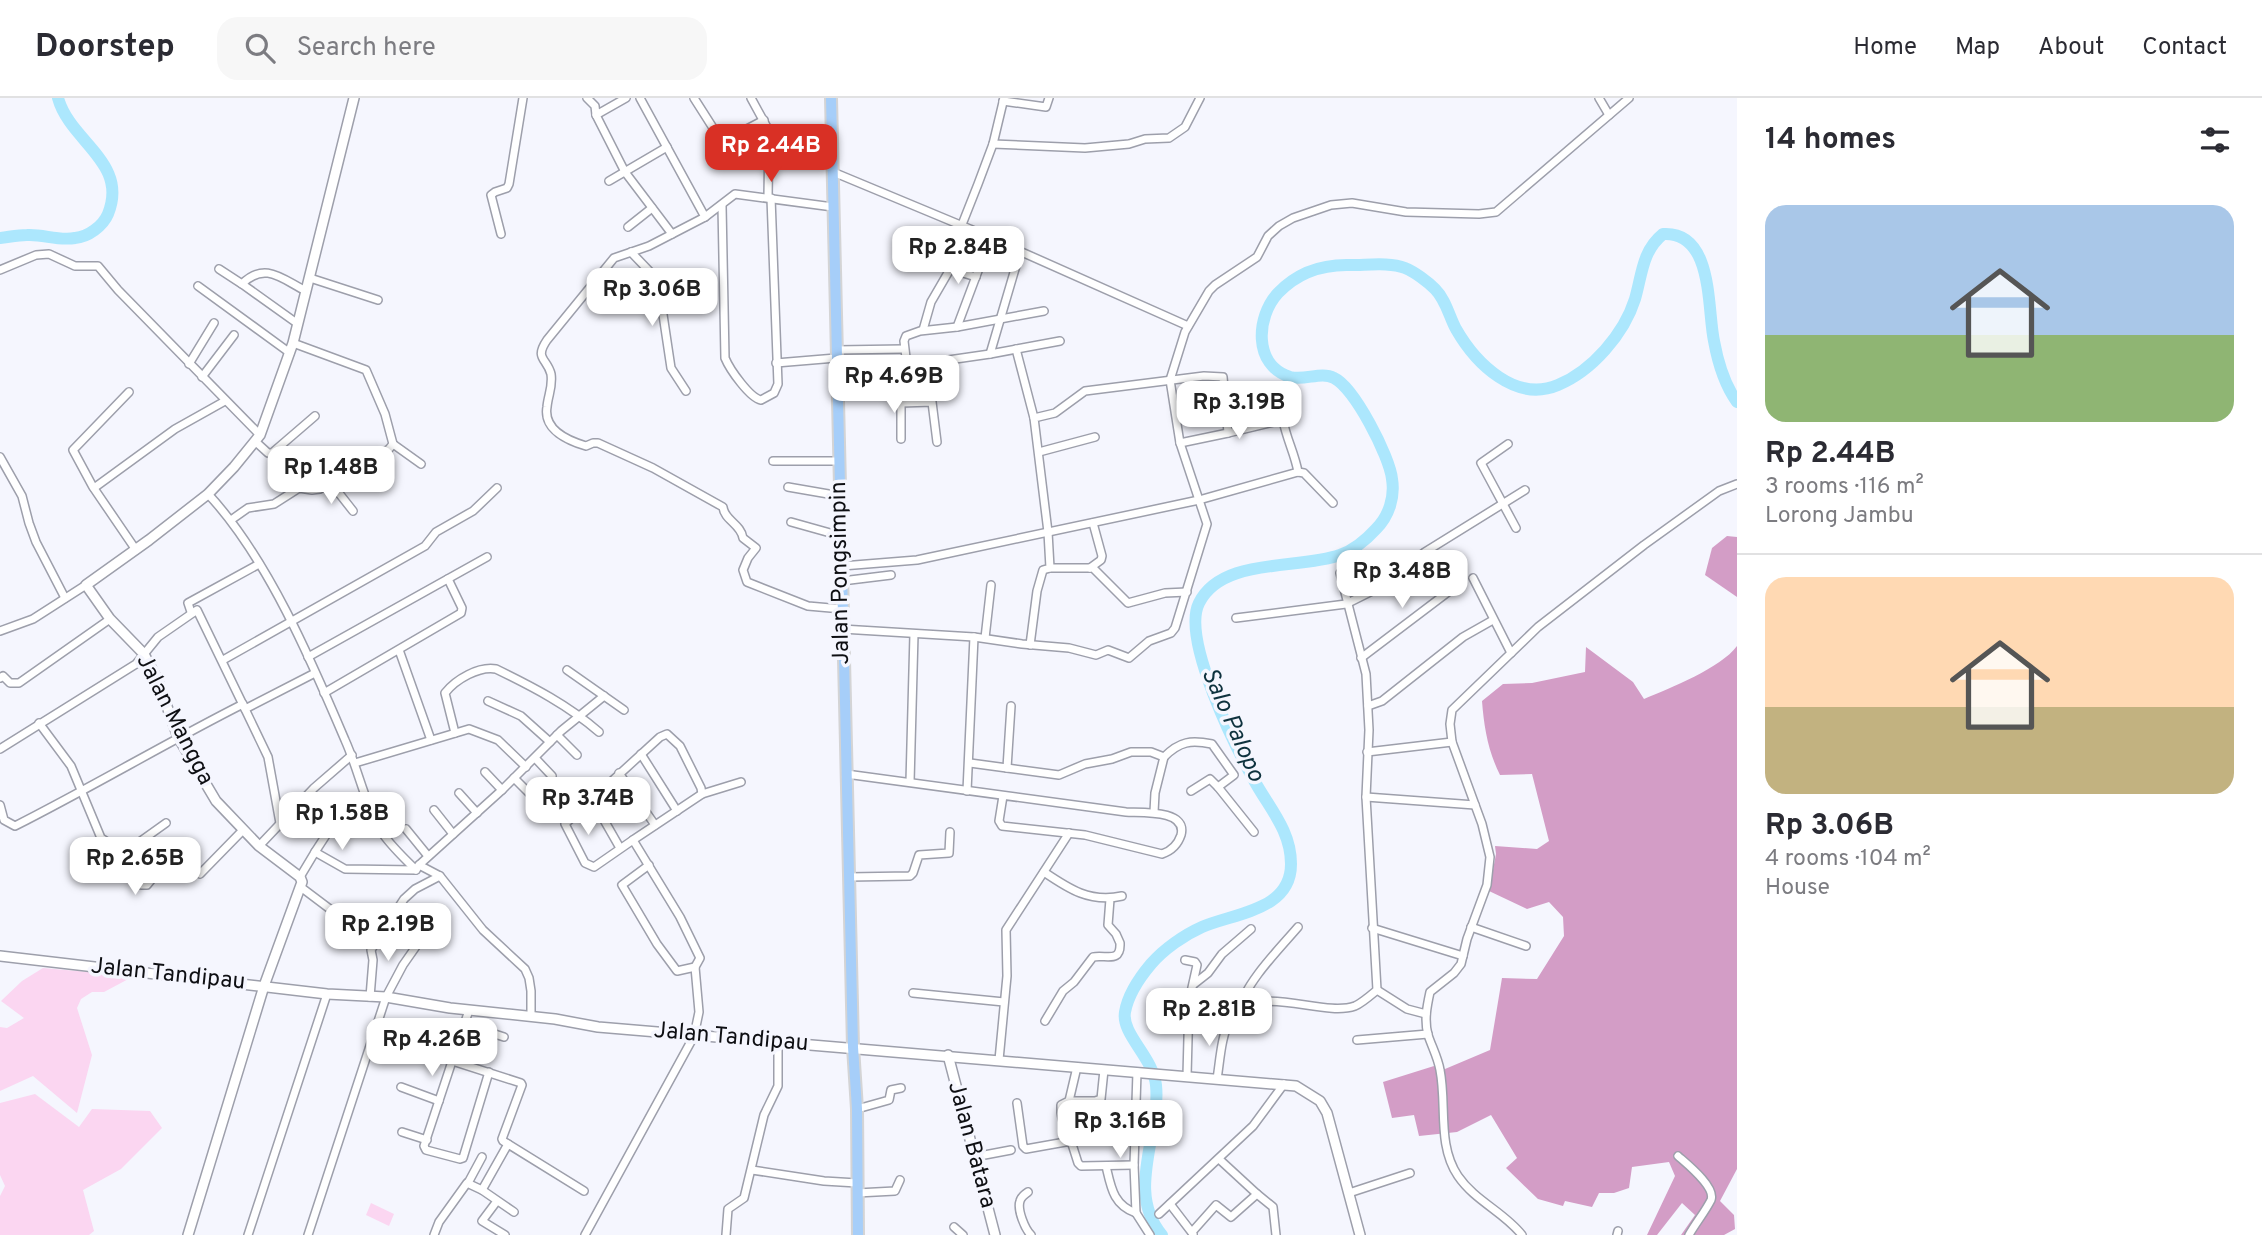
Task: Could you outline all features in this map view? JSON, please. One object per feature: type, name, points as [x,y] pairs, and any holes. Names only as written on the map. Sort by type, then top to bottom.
[{"type":"main road","name":"Jalan Pongsimpin","points":[[831,98],[858,1235]]},
{"type":"street","points":[[0,631],[33,619],[136,550],[208,494],[258,439],[293,343],[354,98]]},
{"type":"street","points":[[501,234],[491,195],[507,188],[509,184],[523,98]]},
{"type":"street","points":[[587,98],[596,106],[596,115],[625,172],[672,234]]},
{"type":"street","points":[[596,115],[626,98]]},
{"type":"street","points":[[640,98],[705,218]]},
{"type":"street","points":[[694,98],[722,142],[764,120]]},
{"type":"street","points":[[722,206],[726,362],[753,397],[759,400],[777,390],[769,138],[764,120],[751,98]]},
{"type":"street","points":[[923,330],[934,295],[950,269],[949,243],[961,225],[993,144],[1004,99],[1046,107],[1049,105],[1049,98]]},
{"type":"street","points":[[993,144],[1085,148],[1129,144],[1144,139],[1172,138],[1185,127],[1200,98]]},
{"type":"street","points":[[1599,98],[1609,115]]},
{"type":"street","points":[[842,629],[985,638],[1069,648],[1096,655],[1108,650],[1129,658],[1152,639],[1173,631],[1207,528],[1206,517],[1180,443],[1170,380],[1188,326],[1215,285],[1257,257],[1268,236],[1289,220],[1331,205],[1348,203],[1406,212],[1492,213],[1503,208],[1629,98]]},
{"type":"street","points":[[609,181],[667,147]]},
{"type":"street","points":[[833,172],[961,225],[1188,326]]},
{"type":"street","points":[[833,206],[736,194],[705,218],[649,246],[614,258],[542,347],[541,358],[551,375],[546,412],[549,421],[565,439],[586,446],[598,443],[628,456],[723,507],[724,513],[742,531],[743,538],[756,548],[743,570],[747,582],[808,606],[842,609]]},
{"type":"street","points":[[628,227],[652,208]]},
{"type":"street","points":[[631,252],[652,274],[659,288],[671,368],[686,391]]},
{"type":"street","points":[[990,354],[1020,252]]},
{"type":"street","points":[[0,270],[36,255],[49,254],[75,266],[98,266],[225,401],[268,453],[272,453],[314,416]]},
{"type":"street","points":[[957,327],[984,255]]},
{"type":"street","points":[[219,269],[298,324]]},
{"type":"street","points":[[950,269],[976,276]]},
{"type":"street","points":[[242,284],[253,274],[264,272],[306,291]]},
{"type":"street","points":[[310,278],[378,299]]},
{"type":"street","points":[[198,286],[290,353]]},
{"type":"street","points":[[901,439],[901,403],[907,366],[904,349],[906,336],[923,330],[1044,312]]},
{"type":"street","points":[[190,364],[214,323]]},
{"type":"street","points":[[202,377],[234,335]]},
{"type":"street","points":[[907,366],[1060,341]]},
{"type":"street","points":[[293,343],[366,370],[385,414],[393,444],[421,464]]},
{"type":"street","points":[[776,363],[836,354],[904,349]]},
{"type":"street","points":[[1016,349],[1034,418],[1050,568]]},
{"type":"street","points":[[1034,418],[1054,414],[1086,391],[1218,375],[1223,377],[1228,433]]},
{"type":"street","points":[[129,391],[73,450],[94,488],[136,550]]},
{"type":"street","points":[[94,488],[175,429],[225,401]]},
{"type":"street","points":[[901,403],[932,402],[937,442]]},
{"type":"street","points":[[1180,443],[1294,417]]},
{"type":"street","points":[[1283,420],[1298,472]]},
{"type":"street","points":[[1039,452],[1096,437]]},
{"type":"street","points":[[231,520],[248,508],[274,504],[299,488],[315,490],[331,483],[393,444]]},
{"type":"street","points":[[1507,444],[1481,463],[1516,528]]},
{"type":"street","points":[[0,457],[22,496],[36,542],[65,598]]},
{"type":"street","points":[[773,461],[838,461]]},
{"type":"street","points":[[842,566],[911,562],[1199,500],[1298,472],[1304,473],[1333,503]]},
{"type":"street","points":[[331,483],[353,511]]},
{"type":"street","points":[[1521,1235],[1513,1225],[1472,1194],[1454,1170],[1444,1134],[1440,1069],[1428,1034],[1426,1014],[1431,990],[1454,973],[1463,956],[1487,884],[1489,865],[1488,844],[1452,742],[1452,710],[1538,627],[1719,491],[1737,484]]},
{"type":"street","points":[[788,487],[840,496]]},
{"type":"street","points":[[223,660],[425,546],[436,533],[473,511],[497,488]]},
{"type":"street","points":[[1236,618],[1346,604],[1382,586],[1425,551],[1525,490]]},
{"type":"street","points":[[208,494],[231,520],[260,564],[290,622],[354,759],[366,797],[383,834],[417,867],[440,876],[483,930],[527,972],[531,991],[531,1016]]},
{"type":"street","points":[[791,522],[841,536]]},
{"type":"street","points":[[1090,568],[1101,560],[1102,556],[1093,523]]},
{"type":"street","points":[[308,657],[487,557]]},
{"type":"street","points":[[191,612],[188,603],[260,564]]},
{"type":"street","points":[[1030,645],[1038,585],[1043,570],[1094,569],[1126,603],[1167,593],[1186,592]]},
{"type":"street","points":[[1340,573],[1366,674],[1366,797],[1377,990]]},
{"type":"street","points":[[842,581],[891,575]]},
{"type":"street","points":[[1472,578],[1511,653]]},
{"type":"street","points":[[324,693],[461,613],[462,607],[448,579]]},
{"type":"street","points":[[1361,658],[1460,583]]},
{"type":"street","points":[[985,638],[991,584]]},
{"type":"street","name":"Jalan Mangga","points":[[86,585],[110,620],[144,654],[157,679],[178,737],[216,801],[259,846],[300,877]]},
{"type":"street","points":[[0,749],[132,666],[158,637],[197,610],[267,754],[280,823]]},
{"type":"street","points":[[0,678],[3,676],[12,684],[19,682],[110,620]]},
{"type":"street","points":[[1368,706],[1382,701],[1463,637],[1493,620]]},
{"type":"street","points":[[910,782],[914,634]]},
{"type":"street","points":[[967,791],[974,637]]},
{"type":"street","points":[[399,650],[432,740]]},
{"type":"street","points":[[455,733],[445,693],[453,683],[485,668],[496,669],[532,687],[580,716],[599,732]]},
{"type":"street","points":[[568,670],[624,710]]},
{"type":"street","points":[[0,805],[6,823],[15,825],[178,737],[314,673]]},
{"type":"street","points":[[315,852],[345,869],[417,867],[502,790],[557,735],[604,696]]},
{"type":"street","points":[[488,701],[521,716],[550,742]]},
{"type":"street","points":[[1007,768],[1011,706]]},
{"type":"street","points":[[39,723],[70,764],[101,838],[124,853],[141,885],[147,885],[160,869]]},
{"type":"street","points":[[259,846],[318,784],[354,759],[471,729],[498,740],[526,767]]},
{"type":"street","points":[[702,794],[680,746],[667,734],[641,754],[565,824],[585,863],[594,867],[702,794],[741,782]]},
{"type":"street","points":[[557,735],[577,755]]},
{"type":"street","points":[[1154,812],[1155,789],[1164,757],[1186,742],[1212,744],[1234,775],[1218,787]]},
{"type":"street","points":[[1367,752],[1452,742]]},
{"type":"street","points":[[970,763],[1057,775],[1085,764],[1131,752],[1151,752],[1164,757]]},
{"type":"street","points":[[641,754],[677,811]]},
{"type":"street","points":[[535,758],[552,776]]},
{"type":"street","points":[[485,772],[502,790]]},
{"type":"street","points":[[620,773],[655,825]]},
{"type":"street","points":[[846,774],[1126,812],[1154,812],[1177,821],[1181,834],[1176,845],[1164,855],[1096,838],[1002,826],[999,822],[1003,796]]},
{"type":"street","points":[[514,778],[530,794]]},
{"type":"street","points":[[1191,791],[1210,779],[1254,832]]},
{"type":"street","points":[[459,793],[477,813]]},
{"type":"street","points":[[1366,797],[1475,805]]},
{"type":"street","points":[[592,799],[620,848]]},
{"type":"street","points":[[434,810],[453,834]]},
{"type":"street","points":[[188,1235],[264,986],[302,888],[300,877],[341,812]]},
{"type":"street","points":[[124,853],[166,823]]},
{"type":"street","points":[[406,829],[428,856]]},
{"type":"street","points":[[200,874],[243,830]]},
{"type":"street","points":[[849,877],[910,876],[914,873],[919,855],[949,853],[950,832]]},
{"type":"street","points":[[999,1060],[1007,970],[1006,930],[1069,834]]},
{"type":"street","points":[[584,1235],[694,1036],[699,1012],[695,967],[700,958],[680,917],[633,840]]},
{"type":"street","points":[[649,866],[622,885],[657,944],[677,971],[695,967]]},
{"type":"street","points":[[1044,872],[1076,893],[1110,899],[1122,896]]},
{"type":"street","points":[[370,998],[373,960],[371,951],[409,893],[440,876]]},
{"type":"street","points":[[302,888],[363,934],[377,941]]},
{"type":"street","points":[[1045,1021],[1063,990],[1074,982],[1089,961],[1097,956],[1114,957],[1121,948],[1118,937],[1108,922],[1110,899]]},
{"type":"street","points":[[1217,1079],[1228,1025],[1260,972],[1298,927]]},
{"type":"street","points":[[1471,927],[1526,946]]},
{"type":"street","points":[[1372,928],[1463,956]]},
{"type":"street","points":[[1193,985],[1208,973],[1222,954],[1251,929]]},
{"type":"street","points":[[308,1235],[386,997],[417,945]]},
{"type":"street","name":"Jalan Tandipau","points":[[0,956],[327,994],[386,997],[598,1027],[1296,1086],[1320,1101],[1327,1113],[1360,1235]]},
{"type":"street","points":[[1185,960],[1197,963],[1189,1001],[1187,1076]]},
{"type":"street","points":[[1240,1009],[1267,1002],[1342,1008],[1356,1005],[1377,990]]},
{"type":"street","points":[[1377,990],[1408,1009],[1426,1014]]},
{"type":"street","points":[[913,993],[1004,1002]]},
{"type":"street","points":[[248,1235],[327,994]]},
{"type":"street","points":[[469,1010],[424,1146],[426,1150],[463,1158],[489,1072]]},
{"type":"street","points":[[464,1024],[504,1037]]},
{"type":"street","points":[[1357,1040],[1428,1034]]},
{"type":"street","points":[[726,1235],[728,1209],[744,1198],[764,1115],[778,1086],[778,1042]]},
{"type":"street","points":[[415,1049],[522,1084],[503,1141],[584,1191]]},
{"type":"street","name":"Jalan Batara","points":[[948,1055],[995,1235]]},
{"type":"street","points":[[1069,1101],[1077,1067]]},
{"type":"street","points":[[1104,1070],[1101,1099],[1069,1101],[1061,1105],[1061,1117],[1080,1166],[1134,1165]]},
{"type":"street","points":[[1139,1072],[1134,1165],[1136,1213],[1150,1235]]},
{"type":"street","points":[[1159,1214],[1253,1126],[1284,1084]]},
{"type":"street","points":[[401,1087],[439,1101]]},
{"type":"street","points":[[857,1109],[889,1100],[891,1090],[901,1088]]},
{"type":"street","points":[[1017,1103],[1024,1148],[1071,1141]]},
{"type":"street","points":[[402,1132],[427,1140]]},
{"type":"street","points":[[482,1191],[508,1144]]},
{"type":"street","points":[[974,1157],[1011,1150]]},
{"type":"street","points":[[1678,1156],[1705,1182],[1712,1196],[1689,1235]]},
{"type":"street","points":[[434,1235],[439,1222],[468,1183],[482,1157]]},
{"type":"street","points":[[1219,1159],[1273,1207],[1276,1235]]},
{"type":"street","points":[[1106,1166],[1115,1199],[1124,1208],[1136,1213]]},
{"type":"street","points":[[752,1170],[857,1188],[895,1191],[900,1180]]},
{"type":"street","points":[[1349,1193],[1410,1173]]},
{"type":"street","points":[[468,1183],[514,1212]]},
{"type":"street","points":[[1028,1192],[1020,1201],[1020,1207],[1026,1229],[1031,1235]]},
{"type":"street","points":[[1170,1204],[1193,1233],[1216,1205],[1232,1217],[1257,1194]]},
{"type":"street","points":[[497,1201],[482,1221],[505,1235]]},
{"type":"street","points":[[954,1227],[963,1235]]},
{"type":"shaded area","points":[[1727,536],[1737,537],[1737,597],[1705,575],[1712,548]]},
{"type":"shaded area","points":[[1737,646],[1737,1169],[1720,1201],[1734,1215],[1735,1229],[1724,1235],[1681,1235],[1695,1215],[1682,1203],[1657,1235],[1647,1235],[1675,1176],[1669,1162],[1632,1167],[1629,1188],[1614,1193],[1599,1193],[1592,1207],[1565,1201],[1563,1206],[1538,1199],[1506,1168],[1517,1158],[1491,1115],[1457,1132],[1419,1136],[1414,1115],[1392,1118],[1383,1082],[1434,1066],[1445,1069],[1490,1050],[1502,978],[1537,979],[1564,936],[1563,917],[1549,902],[1527,909],[1489,891],[1495,846],[1537,849],[1549,841],[1532,774],[1500,775],[1487,739],[1482,701],[1503,684],[1532,683],[1585,672],[1586,647],[1633,682],[1644,699],[1707,670]]},
{"type":"shaded area","points":[[43,968],[134,976],[104,992],[92,992],[81,999],[77,1008],[92,1055],[77,1113],[33,1076],[0,1091],[0,1027],[7,1028],[24,1018],[1,1001],[22,981]]},
{"type":"shaded area","points":[[35,1094],[79,1127],[92,1109],[150,1111],[162,1128],[121,1169],[83,1190],[94,1231],[89,1235],[0,1235],[0,1196],[5,1186],[0,1175],[0,1103]]},
{"type":"shaded area","points":[[371,1203],[394,1214],[389,1226],[366,1215]]},
{"type":"waterway","points":[[0,238],[27,235],[63,239],[80,237],[99,227],[108,214],[112,196],[111,180],[105,166],[64,113],[58,98]]},
{"type":"waterway","name":"Salo Palopo","points":[[1162,1235],[1151,1218],[1145,1181],[1154,1123],[1156,1085],[1154,1075],[1128,1029],[1125,1020],[1127,1006],[1139,980],[1162,953],[1181,938],[1202,927],[1271,901],[1282,892],[1291,864],[1284,831],[1246,766],[1213,693],[1197,641],[1195,620],[1199,603],[1210,588],[1225,578],[1242,572],[1323,559],[1350,550],[1364,541],[1381,524],[1388,512],[1393,493],[1390,469],[1378,440],[1361,408],[1342,384],[1329,376],[1290,377],[1269,362],[1264,351],[1262,327],[1271,303],[1278,293],[1294,280],[1321,268],[1379,264],[1405,268],[1425,280],[1439,293],[1464,342],[1486,367],[1513,384],[1527,389],[1542,389],[1571,379],[1605,350],[1630,312],[1651,248],[1663,234],[1680,236],[1692,245],[1700,258],[1705,274],[1717,357],[1725,381],[1737,402]]}]
